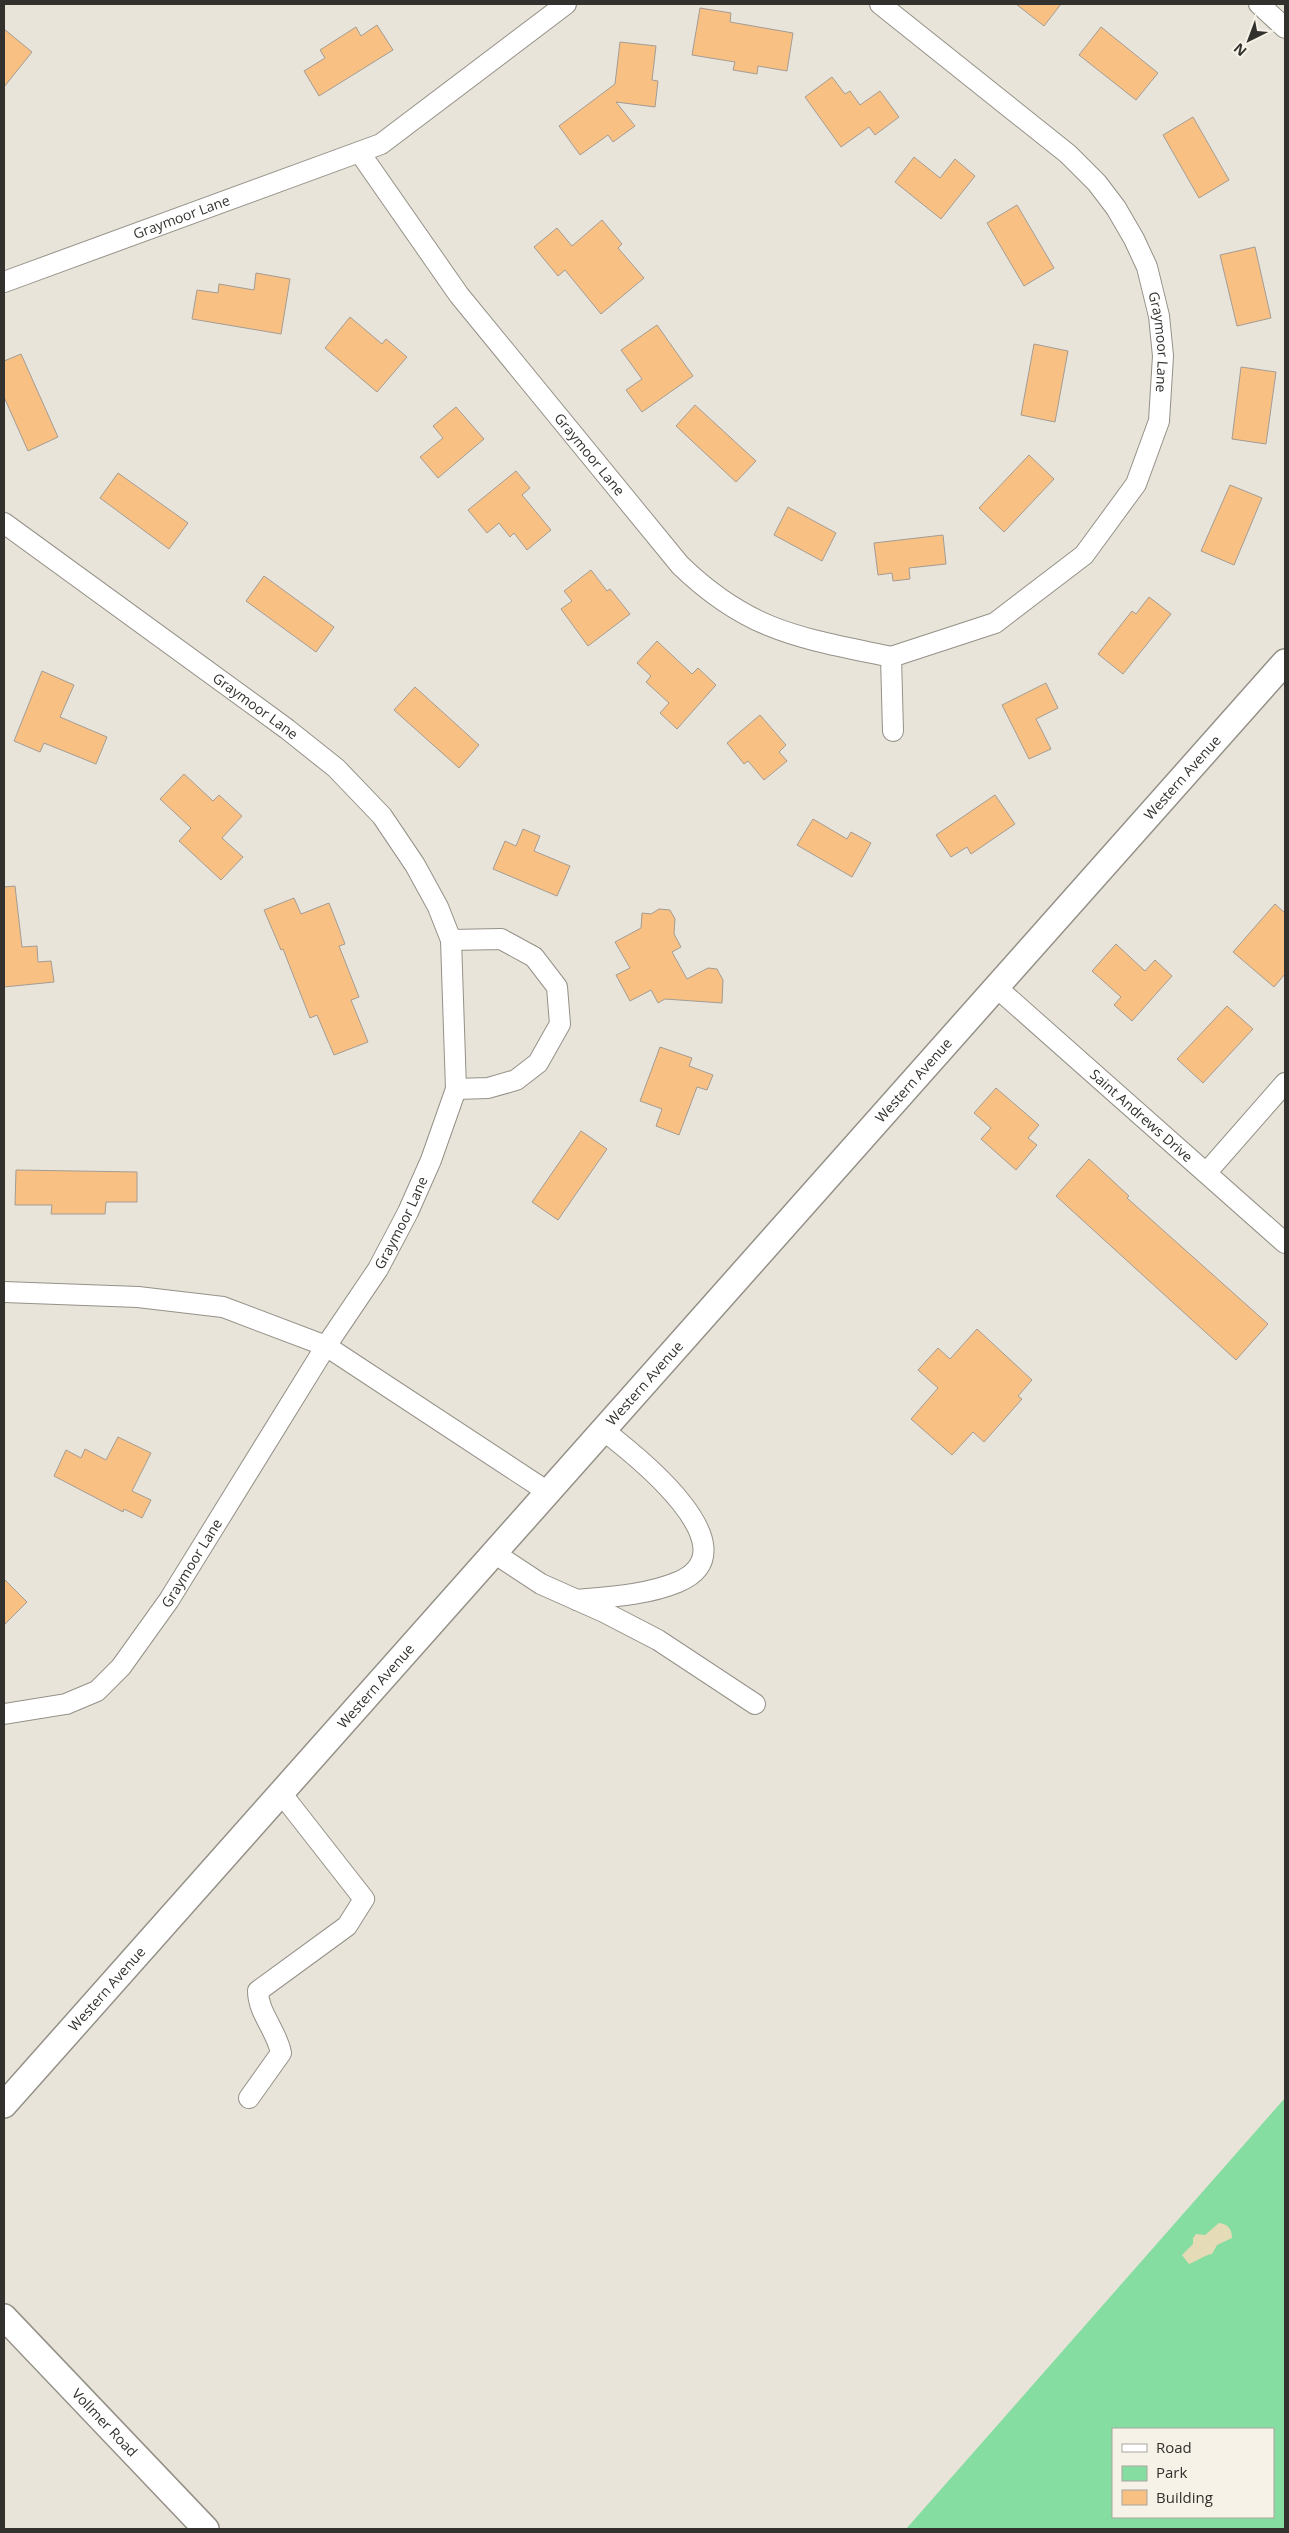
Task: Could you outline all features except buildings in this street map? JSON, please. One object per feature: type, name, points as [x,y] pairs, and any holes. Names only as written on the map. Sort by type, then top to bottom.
[{"type":"main road","name":"Western Avenue","points":[[4,2105],[1285,662]]},
{"type":"main road","name":"Vollmer Road","points":[[4,2317],[206,2529]]},
{"type":"street","name":"Graymoor Lane","points":[[4,282],[360,153],[380,144],[566,4]]},
{"type":"street","name":"Graymoor Lane","points":[[360,153],[459,296],[674,557],[698,583],[718,599],[773,629],[801,638],[891,658],[995,622],[1084,555],[1136,484],[1159,421],[1163,356],[1159,316],[1147,267],[1126,223],[1098,183],[1068,154],[880,4]]},
{"type":"street","points":[[1259,4],[1285,28]]},
{"type":"street","name":"Graymoor Lane","points":[[4,523],[287,729],[336,768],[382,816],[415,865],[438,907],[451,940],[456,1089],[436,1150],[408,1212],[378,1269],[326,1346],[169,1600],[121,1667],[97,1691],[66,1704],[4,1714]]},
{"type":"street","points":[[891,658],[893,731]]},
{"type":"street","points":[[451,940],[501,939],[534,957],[557,987],[560,1024],[538,1063],[516,1080],[488,1088],[456,1089]]},
{"type":"street","name":"Saint Andrews Drive","points":[[996,987],[1285,1243]]},
{"type":"street","points":[[1207,1172],[1285,1083]]},
{"type":"street","points":[[4,1292],[138,1297],[223,1307],[326,1346],[548,1492]]},
{"type":"street","points":[[576,1600],[618,1597],[678,1582],[690,1575],[703,1555],[704,1541],[698,1528],[668,1486],[637,1456],[603,1430]]},
{"type":"street","points":[[494,1553],[541,1584],[658,1640],[755,1704]]},
{"type":"street","points":[[249,2098],[281,2053],[279,2040],[258,2002],[258,1991],[348,1926],[364,1899],[281,1793]]},
{"type":"green space","points":[[1285,2098],[1285,2529],[906,2529]]},
{"type":"sand","points":[[1219,2223],[1225,2224],[1229,2228],[1232,2238],[1217,2245],[1212,2254],[1189,2264],[1182,2255],[1193,2244],[1193,2238],[1196,2234],[1205,2235]]}]
